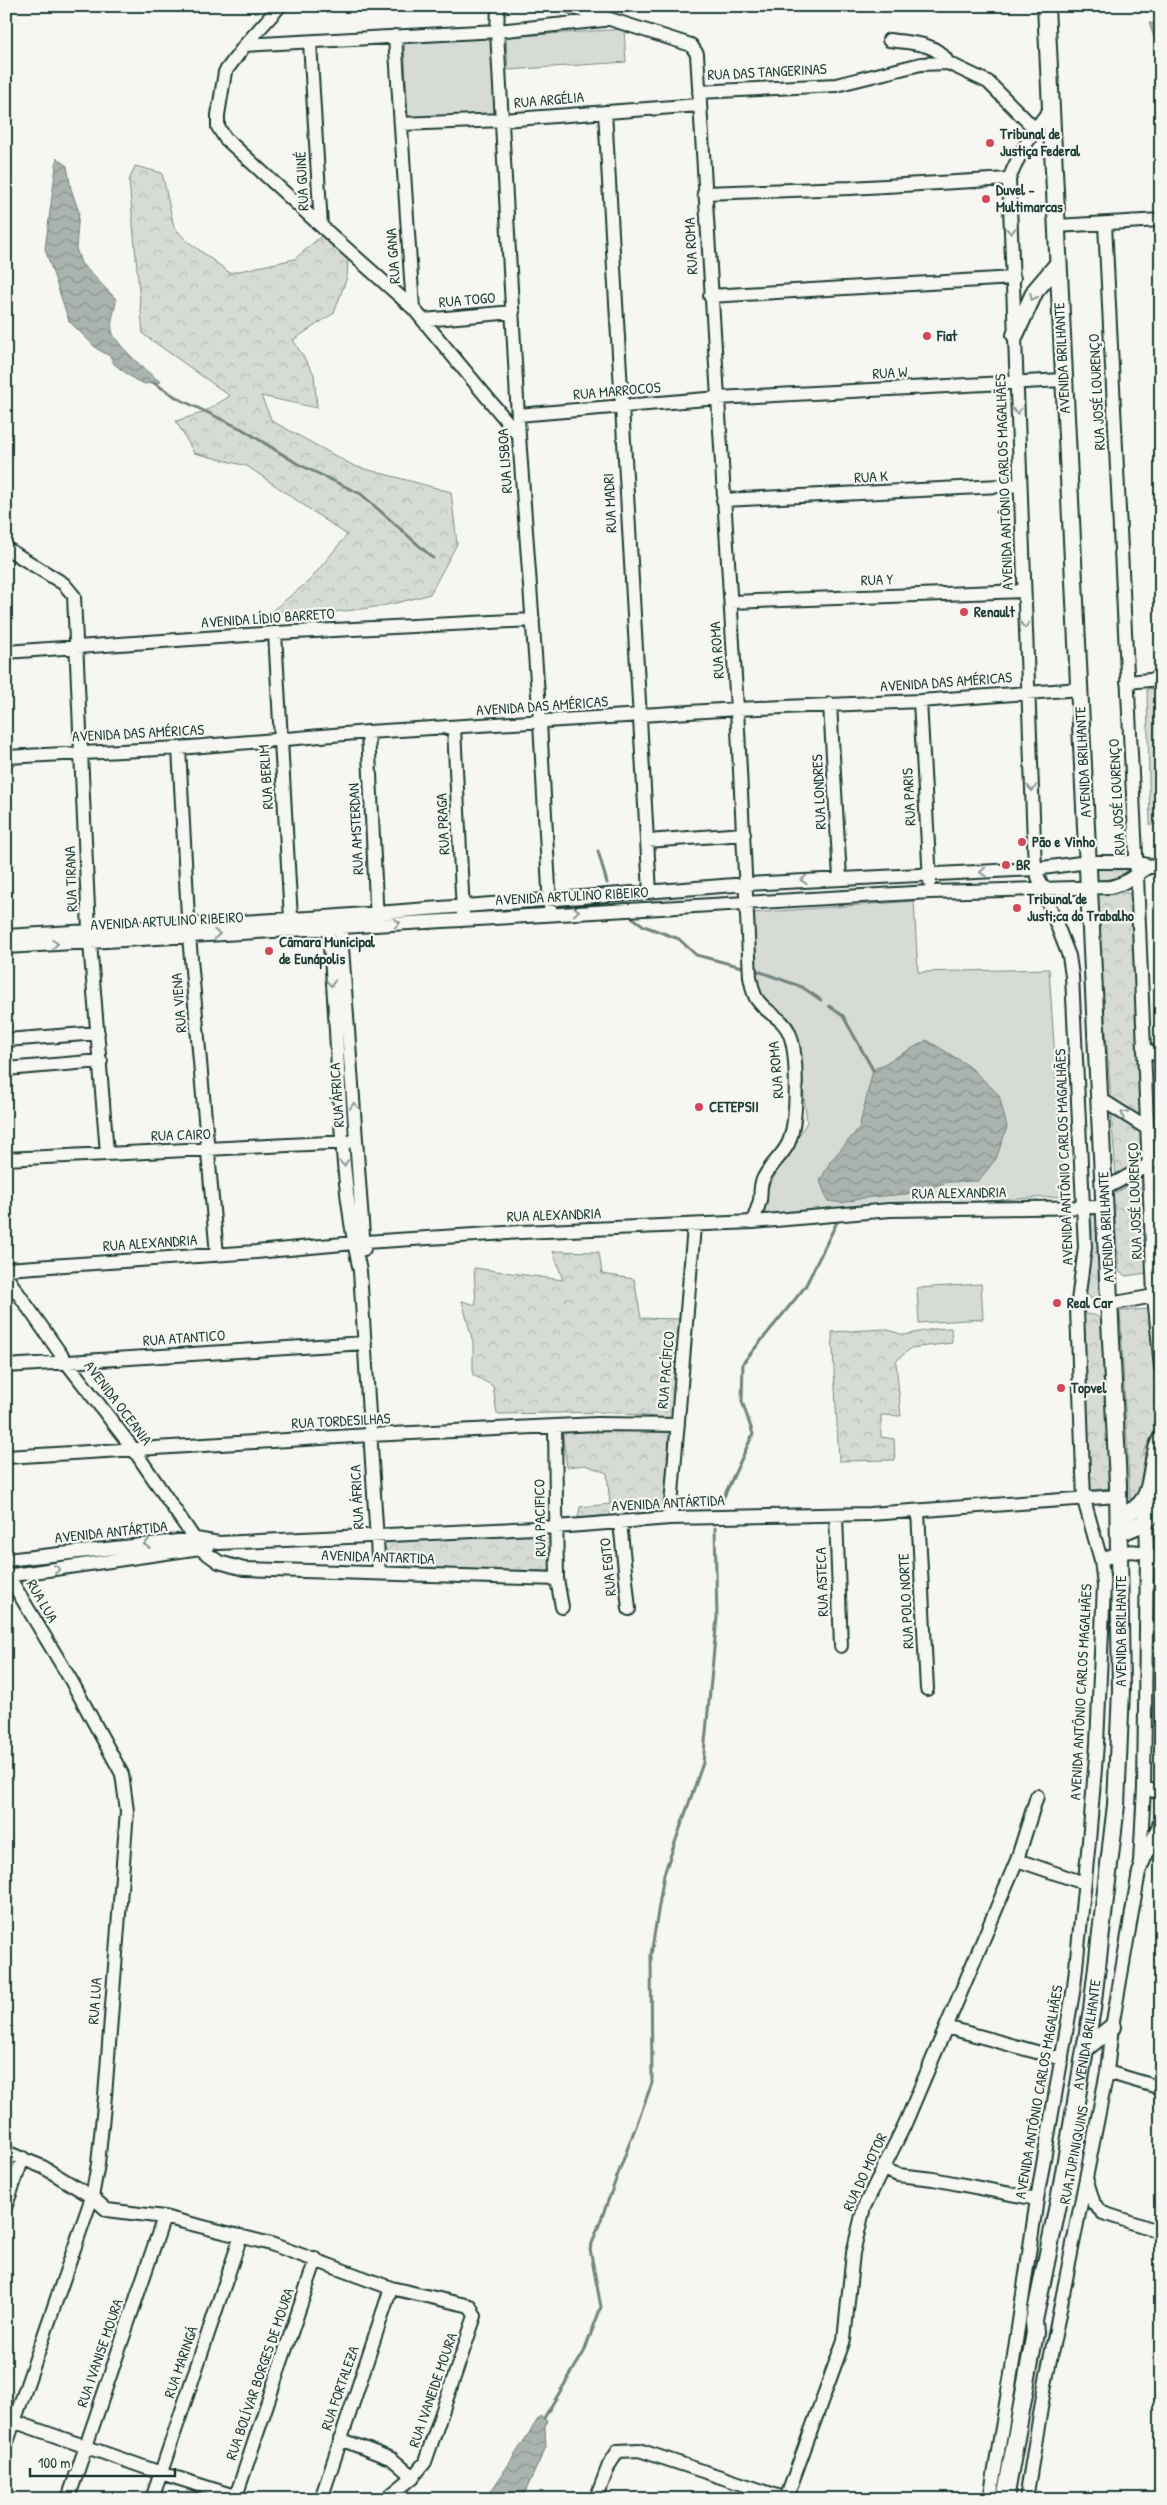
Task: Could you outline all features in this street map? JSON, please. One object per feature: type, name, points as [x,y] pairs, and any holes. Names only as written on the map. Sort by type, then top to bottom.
[{"type":"main road","name":"AVENIDA BRILHANTE","points":[[1005,2499],[1035,2333],[1034,2321],[1060,2195],[1086,2048],[1105,1907],[1120,1756],[1121,1551],[1046,6]]},
{"type":"main road","points":[[1015,335],[1035,292],[1058,264]]},
{"type":"main road","points":[[1119,1516],[1130,1513],[1147,1497],[1158,1460],[1161,1439]]},
{"type":"main road","points":[[1120,1533],[1146,1522],[1161,1503]]},
{"type":"main road","points":[[1086,2048],[1112,2027]]},
{"type":"street","points":[[280,6],[245,45],[225,72],[218,115],[218,127],[225,138],[321,226]]},
{"type":"street","name":"RUA LISBOA","points":[[498,6],[497,31],[519,436],[540,722],[550,913]]},
{"type":"street","points":[[569,6],[609,20]]},
{"type":"street","points":[[245,45],[497,31],[609,20]]},
{"type":"street","name":"RUA ROMA","points":[[609,20],[691,45],[696,51],[700,92],[699,105],[723,500],[738,709],[750,977],[758,1002],[780,1019],[791,1038],[796,1111],[793,1132],[787,1145],[762,1182],[760,1198],[752,1222]]},
{"type":"street","name":"RUA GANA","points":[[395,36],[413,308]]},
{"type":"street","points":[[889,40],[926,45],[942,55],[948,63],[988,82],[1034,128]]},
{"type":"street","name":"RUA GUINÉ","points":[[310,42],[321,226],[413,308]]},
{"type":"street","name":"RUA DAS TANGERINAS","points":[[700,92],[836,85],[921,64],[948,63]]},
{"type":"street","name":"RUA ARGÉLIA","points":[[401,124],[503,120],[699,105]]},
{"type":"street","name":"AVENIDA ANTÔNIO CARLOS MAGALHÃES","points":[[990,2499],[1013,2362],[1037,2199],[1074,1987],[1090,1832],[1104,1585],[1101,1560],[1084,1500],[1077,1309],[1085,1247],[1075,1009],[1071,963],[1036,869],[1016,383],[1014,278],[1009,179],[1020,152],[1034,128],[1052,107]]},
{"type":"street","name":"RUA MADRI","points":[[604,112],[650,892]]},
{"type":"street","points":[[704,193],[850,188],[1009,179]]},
{"type":"street","points":[[1056,226],[1161,220]]},
{"type":"street","name":"RUA JOSÉ LOURENÇO","points":[[1105,224],[1137,876],[1154,1296],[1161,1368]]},
{"type":"street","points":[[710,296],[1014,278]]},
{"type":"street","points":[[413,308],[519,436]]},
{"type":"street","name":"RUA TOGO","points":[[424,320],[513,312]]},
{"type":"street","name":"RUA W","points":[[718,398],[1063,380]]},
{"type":"street","name":"RUA MARROCOS","points":[[518,415],[718,398]]},
{"type":"street","name":"RUA K","points":[[723,500],[1020,485]]},
{"type":"street","name":"RUA TIRANA","points":[[6,548],[64,584],[74,596],[89,936],[101,1061],[107,1153]]},
{"type":"street","name":"RUA Y","points":[[731,602],[1024,591]]},
{"type":"street","name":"AVENIDA LÍDIO BARRETO","points":[[6,652],[275,633],[532,620]]},
{"type":"street","name":"RUA BERLIM","points":[[275,633],[291,919]]},
{"type":"street","points":[[1127,682],[1161,680]]},
{"type":"street","name":"AVENIDA DAS AMÉRICAS","points":[[6,756],[179,748],[368,732],[738,709],[920,701],[1080,688]]},
{"type":"street","name":"RUA PARIS","points":[[920,701],[930,892]]},
{"type":"street","name":"RUA LONDRES","points":[[830,704],[840,878]]},
{"type":"street","name":"RUA PRAGA","points":[[454,728],[464,919]]},
{"type":"street","name":"RUA AMSTERDAN","points":[[368,732],[377,919]]},
{"type":"street","name":"RUA VIENA","points":[[179,748],[189,930],[217,1255]]},
{"type":"street","points":[[647,841],[744,834]]},
{"type":"street","name":"AVENIDA ARTULINO RIBEIRO","points":[[377,919],[463,906],[746,884],[1036,869],[1088,862],[1136,862],[1155,868]]},
{"type":"street","name":"AVENIDA ARTULINO RIBEIRO","points":[[6,936],[89,936],[377,919],[464,919],[930,892],[1044,887],[1111,887],[1155,868]]},
{"type":"street","name":"AVENIDA ARTULINO RIBEIRO","points":[[189,930],[291,919],[334,922]]},
{"type":"street","name":"RUA ÁFRICA","points":[[334,922],[356,1142],[360,1271],[375,1534],[379,1573]]},
{"type":"street","name":"RUA ÁFRICA","points":[[334,922],[342,1143],[359,1242]]},
{"type":"street","name":"AVENIDA ARTULINO RIBEIRO","points":[[6,947],[89,936]]},
{"type":"street","points":[[6,1040],[98,1033]]},
{"type":"street","points":[[1145,1053],[1147,1050],[1161,1057]]},
{"type":"street","points":[[6,1070],[101,1061]]},
{"type":"street","points":[[1099,1098],[1148,1129]]},
{"type":"street","name":"RUA CAIRO","points":[[6,1159],[356,1142]]},
{"type":"street","points":[[6,1154],[6,1159]]},
{"type":"street","points":[[1104,1189],[1150,1164]]},
{"type":"street","name":"RUA ALEXANDRIA","points":[[6,1269],[217,1255],[359,1242],[522,1232],[694,1226],[890,1210],[1104,1207]]},
{"type":"street","name":"RUA PACÍFICO","points":[[670,1518],[694,1226]]},
{"type":"street","name":"AVENIDA OCEANIA","points":[[6,1276],[67,1363],[134,1450],[199,1544]]},
{"type":"street","points":[[1110,1304],[1154,1296]]},
{"type":"street","name":"RUA ATANTICO","points":[[6,1366],[365,1343]]},
{"type":"street","name":"RUA TORDESILHAS","points":[[6,1457],[370,1435],[597,1424],[678,1425]]},
{"type":"street","name":"RUA PACIFICO","points":[[555,1427],[558,1579],[562,1607]]},
{"type":"street","name":"AVENIDA ANTÁRTIDA","points":[[6,1560],[199,1544],[375,1534],[556,1527],[670,1518],[836,1516],[1084,1500],[1118,1496]]},
{"type":"street","points":[[1139,1872],[1144,1788],[1147,1553],[1146,1522],[1140,1505]]},
{"type":"street","name":"RUA POLO NORTE","points":[[918,1511],[927,1689]]},
{"type":"street","name":"RUA ASTECA","points":[[836,1516],[841,1646]]},
{"type":"street","name":"RUA EGITO","points":[[620,1522],[629,1610]]},
{"type":"street","name":"AVENIDA ANTÁRTIDA","points":[[7,1574],[199,1544]]},
{"type":"street","name":"AVENIDA ANTARTIDA","points":[[199,1544],[219,1562],[244,1568],[558,1579]]},
{"type":"street","points":[[1101,1560],[1121,1551],[1147,1553],[1161,1559]]},
{"type":"street","name":"RUA LUA","points":[[6,2445],[10,2420],[92,2197],[103,2115],[112,1989],[126,1847],[126,1798],[122,1774],[72,1682],[7,1574]]},
{"type":"street","points":[[1144,1788],[1161,1793]]},
{"type":"street","name":"RUA DO MOTOR","points":[[786,2499],[844,2340],[847,2295],[856,2235],[864,2207],[883,2169],[946,2027],[1017,1860],[1037,1796]]},
{"type":"street","name":"RUA TUPINIQUINS","points":[[1026,2499],[1044,2390],[1108,2072],[1112,2027],[1139,1872],[1161,1820]]},
{"type":"street","points":[[1017,1860],[1084,1883]]},
{"type":"street","points":[[946,2027],[1062,2058]]},
{"type":"street","points":[[1108,2072],[1161,2088]]},
{"type":"street","points":[[6,2152],[43,2167],[92,2197],[107,2210],[164,2217],[242,2236],[316,2259],[391,2288]]},
{"type":"street","points":[[6,2205],[23,2158]]},
{"type":"street","points":[[883,2169],[898,2175],[934,2179],[1037,2199]]},
{"type":"street","points":[[1086,2180],[1094,2204],[1103,2213],[1161,2232]]},
{"type":"street","name":"RUA IVANISE MOURA","points":[[68,2499],[164,2217]]},
{"type":"street","name":"RUA MARINGÁ","points":[[152,2499],[242,2236]]},
{"type":"street","name":"RUA BOLÍVAR BORGES DE MOURA","points":[[238,2498],[316,2259]]},
{"type":"street","name":"RUA IVANEIDE MOURA","points":[[386,2499],[414,2477],[425,2462],[475,2316],[470,2306],[391,2288]]},
{"type":"street","name":"RUA FORTALEZA","points":[[321,2499],[391,2288]]},
{"type":"street","points":[[1013,2362],[1016,2352],[1035,2333]]},
{"type":"street","points":[[10,2420],[238,2498]]},
{"type":"street","points":[[340,2439],[392,2459],[414,2477]]},
{"type":"street","points":[[596,2499],[613,2458],[618,2451],[630,2449],[639,2450],[786,2499]]},
{"type":"green space","points":[[624,29],[626,62],[508,70],[506,37]]},
{"type":"green space","points":[[494,37],[498,114],[408,119],[404,42]]},
{"type":"green space","points":[[135,166],[162,173],[174,227],[186,240],[230,273],[295,259],[321,236],[348,259],[347,277],[334,313],[293,340],[314,374],[317,408],[261,396],[272,421],[354,466],[451,492],[457,544],[430,594],[370,608],[268,614],[309,581],[347,535],[247,466],[194,453],[176,421],[202,413],[230,396],[143,334],[129,181]]},
{"type":"green space","points":[[1161,688],[1161,824],[1150,825],[1147,689]]},
{"type":"green space","points":[[1096,868],[1124,868],[1127,871],[1124,877],[1096,881]]},
{"type":"green space","points":[[1116,891],[1132,894],[1142,1121],[1111,1102],[1096,894]]},
{"type":"green space","points":[[914,901],[918,972],[1049,969],[1064,1196],[764,1215],[767,1189],[807,1122],[797,1035],[750,983],[751,913]]},
{"type":"green space","points":[[1111,1111],[1143,1130],[1143,1159],[1116,1176]]},
{"type":"green space","points":[[1144,1177],[1147,1273],[1126,1276],[1119,1272],[1113,1194]]},
{"type":"green space","points":[[1090,1214],[1100,1214],[1102,1294],[1098,1299],[1090,1298],[1085,1291],[1089,1272]]},
{"type":"green space","points":[[553,1251],[599,1252],[602,1274],[634,1279],[641,1318],[679,1319],[673,1419],[609,1412],[497,1414],[493,1386],[473,1375],[473,1342],[462,1301],[476,1305],[474,1268],[563,1280]]},
{"type":"green space","points":[[981,1284],[983,1319],[919,1323],[917,1288]]},
{"type":"green space","points":[[1149,1309],[1161,1421],[1144,1451],[1146,1475],[1142,1495],[1130,1499],[1120,1311]]},
{"type":"green space","points":[[1085,1314],[1094,1315],[1104,1320],[1111,1488],[1090,1490],[1081,1321]]},
{"type":"green space","points":[[951,1328],[952,1343],[911,1348],[896,1361],[901,1416],[881,1415],[881,1437],[894,1439],[895,1460],[839,1461],[832,1332],[885,1329],[904,1335],[934,1329]]},
{"type":"green space","points":[[670,1431],[663,1511],[578,1518],[580,1507],[610,1504],[607,1473],[585,1465],[567,1467],[562,1432]]},
{"type":"green space","points":[[549,1532],[550,1571],[411,1569],[389,1553],[379,1539]]},
{"type":"water","points":[[1149,23],[1161,24],[1161,52],[1159,52]]},
{"type":"water","points":[[57,158],[67,166],[71,189],[79,212],[76,248],[81,263],[116,299],[112,322],[114,335],[133,358],[161,382],[145,384],[135,380],[114,364],[110,356],[97,349],[69,321],[45,249]]},
{"type":"water","points":[[927,1040],[969,1066],[999,1095],[1007,1127],[996,1159],[978,1181],[948,1182],[906,1194],[863,1198],[842,1203],[828,1201],[820,1181],[830,1162],[859,1128],[873,1070]]},
{"type":"water","points":[[540,2416],[548,2421],[545,2426],[546,2447],[522,2499],[486,2499]]},
{"type":"waterway","points":[[154,383],[179,399],[242,429],[298,464],[361,494],[433,558]]},
{"type":"waterway","points":[[598,851],[607,883]]},
{"type":"waterway","points":[[629,915],[644,926],[679,939],[696,955],[742,967]]},
{"type":"waterway","points":[[758,971],[802,987],[821,1000]]},
{"type":"waterway","points":[[829,1006],[843,1016],[873,1070]]},
{"type":"waterway","points":[[721,1503],[753,1434],[742,1401],[743,1363],[805,1287],[837,1222]]},
{"type":"waterway","points":[[544,2418],[584,2352],[601,2307],[590,2249],[652,2083],[651,1955],[664,1874],[703,1763],[717,1618],[715,1528]]},
{"type":"place","name":"Tribunal de Justiça Federal","points":[[990,143]]},
{"type":"place","name":"Duvel - Multimarcas","points":[[986,199]]},
{"type":"place","name":"Fiat","points":[[927,336]]},
{"type":"place","name":"Renault","points":[[964,612]]},
{"type":"place","name":"Pão e Vinho","points":[[1022,842]]},
{"type":"place","name":"BR","points":[[1006,865]]},
{"type":"place","name":"Tribunal de Justi;ca do Trabalho","points":[[1017,908]]},
{"type":"place","name":"Câmara Municipal de Eunápolis","points":[[269,951]]},
{"type":"place","name":"CETEPSII","points":[[699,1107]]},
{"type":"place","name":"Real Car","points":[[1057,1303]]},
{"type":"place","name":"Topvel","points":[[1061,1388]]}]
